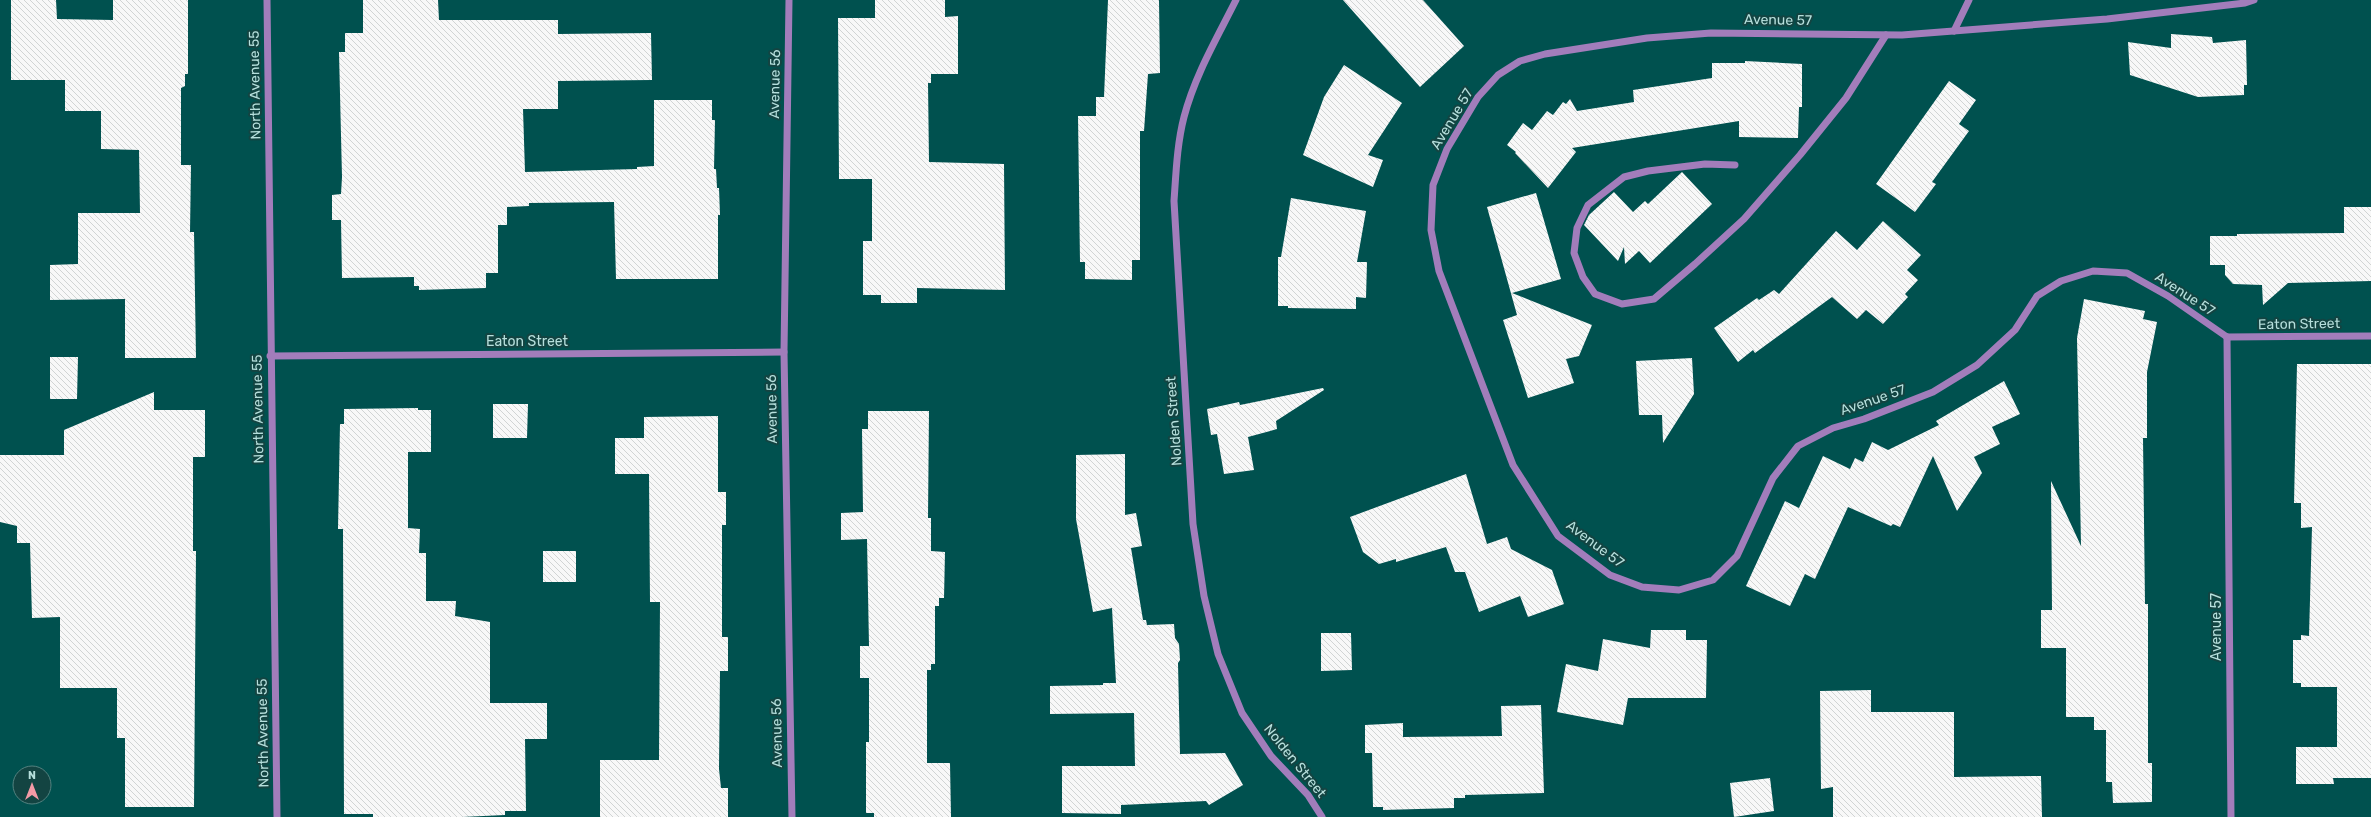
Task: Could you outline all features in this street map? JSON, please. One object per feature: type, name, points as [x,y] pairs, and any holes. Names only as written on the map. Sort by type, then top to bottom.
[{"type":"street","name":"North Avenue 55","points":[[267,0],[270,356],[277,817]]},
{"type":"street","name":"Avenue 56","points":[[789,0],[784,352],[792,817]]},
{"type":"street","name":"Nolden Street","points":[[1236,0],[1200,70],[1184,117],[1177,153],[1174,201],[1194,524],[1204,596],[1218,654],[1242,713],[1271,756],[1308,795],[1322,817]]},
{"type":"street","points":[[1954,31],[1968,0]]},
{"type":"street","name":"Avenue 57","points":[[2231,817],[2227,337],[2168,296],[2127,273],[2093,271],[2061,281],[2037,296],[2016,330],[1977,365],[1933,392],[1864,419],[1833,428],[1798,446],[1773,478],[1737,556],[1713,580],[1679,590],[1642,587],[1610,575],[1558,536],[1513,465],[1439,271],[1431,230],[1433,185],[1446,150],[1478,97],[1498,74],[1520,62],[1545,54],[1647,38],[1711,32],[1886,35],[1954,31],[2107,19],[2245,3],[2254,0]]},
{"type":"street","points":[[1736,165],[1705,164],[1648,171],[1624,177],[1588,205],[1577,228],[1574,253],[1584,277],[1595,294],[1622,304],[1654,299],[1695,264],[1744,219],[1828,121],[1846,98],[1886,35]]},
{"type":"street","name":"Eaton Street","points":[[2227,337],[2371,336]]},
{"type":"street","name":"Eaton Street","points":[[270,356],[784,352]]},
{"type":"building","points":[[11,0],[56,0],[57,19],[113,20],[113,0],[188,0],[188,74],[185,74],[185,86],[181,88],[181,165],[191,165],[190,232],[194,232],[196,358],[125,358],[125,299],[50,300],[50,265],[78,264],[78,213],[140,213],[139,150],[101,149],[101,111],[65,111],[65,80],[11,80]]},
{"type":"building","points":[[363,0],[438,0],[439,20],[558,20],[558,34],[651,33],[652,80],[558,81],[558,109],[523,109],[525,172],[637,169],[637,167],[654,166],[654,100],[712,100],[712,120],[715,120],[714,169],[716,169],[717,188],[719,188],[720,215],[718,215],[718,279],[616,279],[614,202],[529,203],[529,206],[507,207],[507,225],[498,225],[498,273],[486,273],[486,288],[419,290],[419,286],[414,286],[414,277],[342,278],[341,220],[332,220],[332,195],[341,194],[342,177],[339,52],[345,52],[345,33],[363,33]]},
{"type":"building","points":[[875,0],[945,0],[945,17],[958,16],[958,74],[931,74],[931,83],[928,83],[929,162],[1004,164],[1005,290],[917,288],[917,303],[881,303],[881,295],[863,295],[863,241],[872,241],[872,179],[839,179],[838,18],[875,18]]},
{"type":"building","points":[[1108,0],[1159,0],[1160,73],[1148,74],[1144,131],[1140,131],[1140,260],[1132,260],[1132,280],[1085,279],[1085,262],[1080,262],[1078,116],[1096,116],[1096,97],[1104,97]]},
{"type":"building","points":[[1343,0],[1423,0],[1464,46],[1420,87]]},
{"type":"building","points":[[2171,34],[2212,37],[2213,43],[2246,40],[2247,85],[2244,85],[2244,95],[2198,97],[2130,75],[2128,42],[2171,48]]},
{"type":"building","points":[[1745,61],[1802,64],[1802,107],[1799,107],[1798,138],[1739,137],[1739,121],[1572,148],[1576,152],[1548,188],[1515,153],[1516,152],[1507,145],[1523,123],[1532,130],[1547,111],[1553,115],[1563,102],[1566,104],[1570,99],[1577,111],[1634,102],[1633,90],[1712,78],[1712,63],[1745,63]]},
{"type":"building","points":[[1344,65],[1402,103],[1368,155],[1383,160],[1373,187],[1303,155],[1324,97]]},
{"type":"building","points":[[1949,81],[1976,100],[1959,124],[1969,131],[1932,182],[1936,184],[1915,212],[1876,184]]},
{"type":"building","points":[[1682,172],[1712,204],[1650,263],[1639,251],[1625,264],[1624,247],[1618,261],[1584,225],[1589,215],[1614,192],[1633,212],[1645,201],[1648,204]]},
{"type":"building","points":[[1536,193],[1561,279],[1512,293],[1592,325],[1579,356],[1566,359],[1574,383],[1528,398],[1503,320],[1517,315],[1487,207]]},
{"type":"building","points":[[1291,198],[1366,211],[1357,262],[1367,262],[1366,298],[1356,297],[1356,309],[1288,308],[1288,306],[1278,306],[1278,257],[1281,257]]},
{"type":"building","points":[[2344,207],[2371,207],[2371,281],[2288,283],[2263,305],[2262,285],[2233,284],[2225,275],[2225,265],[2210,265],[2210,236],[2237,236],[2237,234],[2344,233]]},
{"type":"building","points":[[1883,221],[1921,255],[1907,270],[1918,280],[1905,294],[1908,297],[1883,324],[1866,310],[1857,319],[1832,297],[1755,353],[1753,350],[1738,362],[1714,328],[1757,298],[1759,300],[1774,290],[1779,294],[1836,231],[1857,250]]},
{"type":"building","points":[[2084,299],[2145,311],[2143,319],[2157,322],[2147,372],[2147,438],[2143,438],[2145,604],[2148,604],[2148,763],[2152,763],[2152,802],[2113,803],[2112,782],[2106,782],[2106,730],[2094,730],[2094,717],[2066,717],[2066,648],[2041,648],[2041,610],[2052,610],[2051,481],[2081,546],[2077,338]]},
{"type":"building","points":[[50,357],[78,357],[77,399],[50,399]]},
{"type":"building","points":[[1692,358],[1694,394],[1663,443],[1662,415],[1639,415],[1636,361]]},
{"type":"building","points":[[2297,364],[2371,364],[2371,778],[2333,778],[2334,784],[2296,784],[2296,747],[2337,747],[2337,687],[2301,687],[2301,683],[2293,683],[2293,640],[2301,640],[2301,635],[2309,636],[2312,527],[2301,528],[2301,503],[2294,503]]},
{"type":"building","points":[[2004,381],[2020,414],[1992,427],[2000,444],[1974,457],[1982,473],[1957,511],[1933,456],[1900,527],[1893,524],[1891,526],[1848,507],[1815,579],[1805,574],[1790,606],[1746,586],[1785,501],[1799,508],[1823,456],[1850,469],[1855,458],[1863,462],[1872,442],[1888,450],[1939,425],[1936,421]]},
{"type":"building","points":[[1323,388],[1324,390],[1276,421],[1277,429],[1248,437],[1254,470],[1224,474],[1217,434],[1211,435],[1207,409],[1239,402],[1240,405]]},
{"type":"building","points":[[154,392],[154,410],[205,410],[205,457],[193,457],[193,551],[196,551],[194,807],[125,807],[125,738],[117,738],[117,688],[60,688],[60,617],[32,618],[30,543],[17,543],[17,526],[0,522],[0,455],[64,455],[64,430]]},
{"type":"building","points":[[493,404],[528,404],[527,438],[493,438]]},
{"type":"building","points":[[418,408],[418,410],[431,410],[431,452],[408,452],[408,528],[420,529],[419,553],[426,553],[426,601],[456,601],[455,616],[490,622],[490,703],[547,703],[547,739],[525,739],[526,811],[505,811],[505,815],[462,817],[373,817],[373,814],[344,814],[343,529],[338,529],[340,424],[344,424],[344,409]]},
{"type":"building","points":[[868,411],[929,411],[928,518],[931,518],[931,551],[945,552],[944,598],[939,598],[939,606],[935,606],[935,664],[931,664],[931,670],[927,670],[927,763],[950,763],[951,817],[874,817],[874,813],[866,813],[866,742],[869,742],[869,678],[860,678],[860,646],[869,646],[867,539],[841,540],[841,513],[863,512],[862,429],[868,429]]},
{"type":"building","points":[[718,416],[718,492],[726,492],[726,525],[722,525],[722,637],[728,637],[728,671],[720,671],[719,769],[721,788],[728,788],[728,817],[600,817],[600,760],[659,760],[660,602],[650,602],[649,474],[615,474],[615,438],[644,438],[644,417]]},
{"type":"building","points":[[1125,454],[1125,515],[1136,513],[1142,546],[1131,548],[1143,620],[1146,620],[1147,625],[1174,624],[1175,638],[1179,644],[1180,754],[1225,753],[1243,785],[1209,805],[1206,801],[1121,805],[1121,814],[1062,813],[1062,766],[1135,766],[1134,713],[1050,714],[1050,686],[1103,685],[1103,683],[1116,683],[1112,608],[1093,612],[1076,519],[1076,455]]},
{"type":"building","points":[[1466,474],[1487,544],[1507,537],[1511,549],[1552,570],[1564,604],[1528,617],[1520,596],[1479,612],[1465,572],[1455,572],[1446,547],[1396,562],[1396,559],[1379,564],[1363,552],[1350,517]]},
{"type":"building","points":[[543,551],[576,551],[576,582],[543,582]]},
{"type":"building","points":[[1651,630],[1686,630],[1686,640],[1707,640],[1706,698],[1628,698],[1623,725],[1557,712],[1566,664],[1598,671],[1603,639],[1650,648]]},
{"type":"building","points":[[1321,633],[1351,633],[1352,670],[1321,671]]},
{"type":"building","points":[[1871,690],[1871,712],[1954,712],[1954,777],[2041,776],[2042,817],[1833,817],[1833,787],[1821,789],[1820,691]]},
{"type":"building","points":[[1541,705],[1544,793],[1465,795],[1465,798],[1454,798],[1454,808],[1383,810],[1383,807],[1373,807],[1372,753],[1365,753],[1365,725],[1403,723],[1403,737],[1502,736],[1501,706]]},
{"type":"building","points":[[1770,778],[1774,811],[1734,817],[1730,783]]}]
